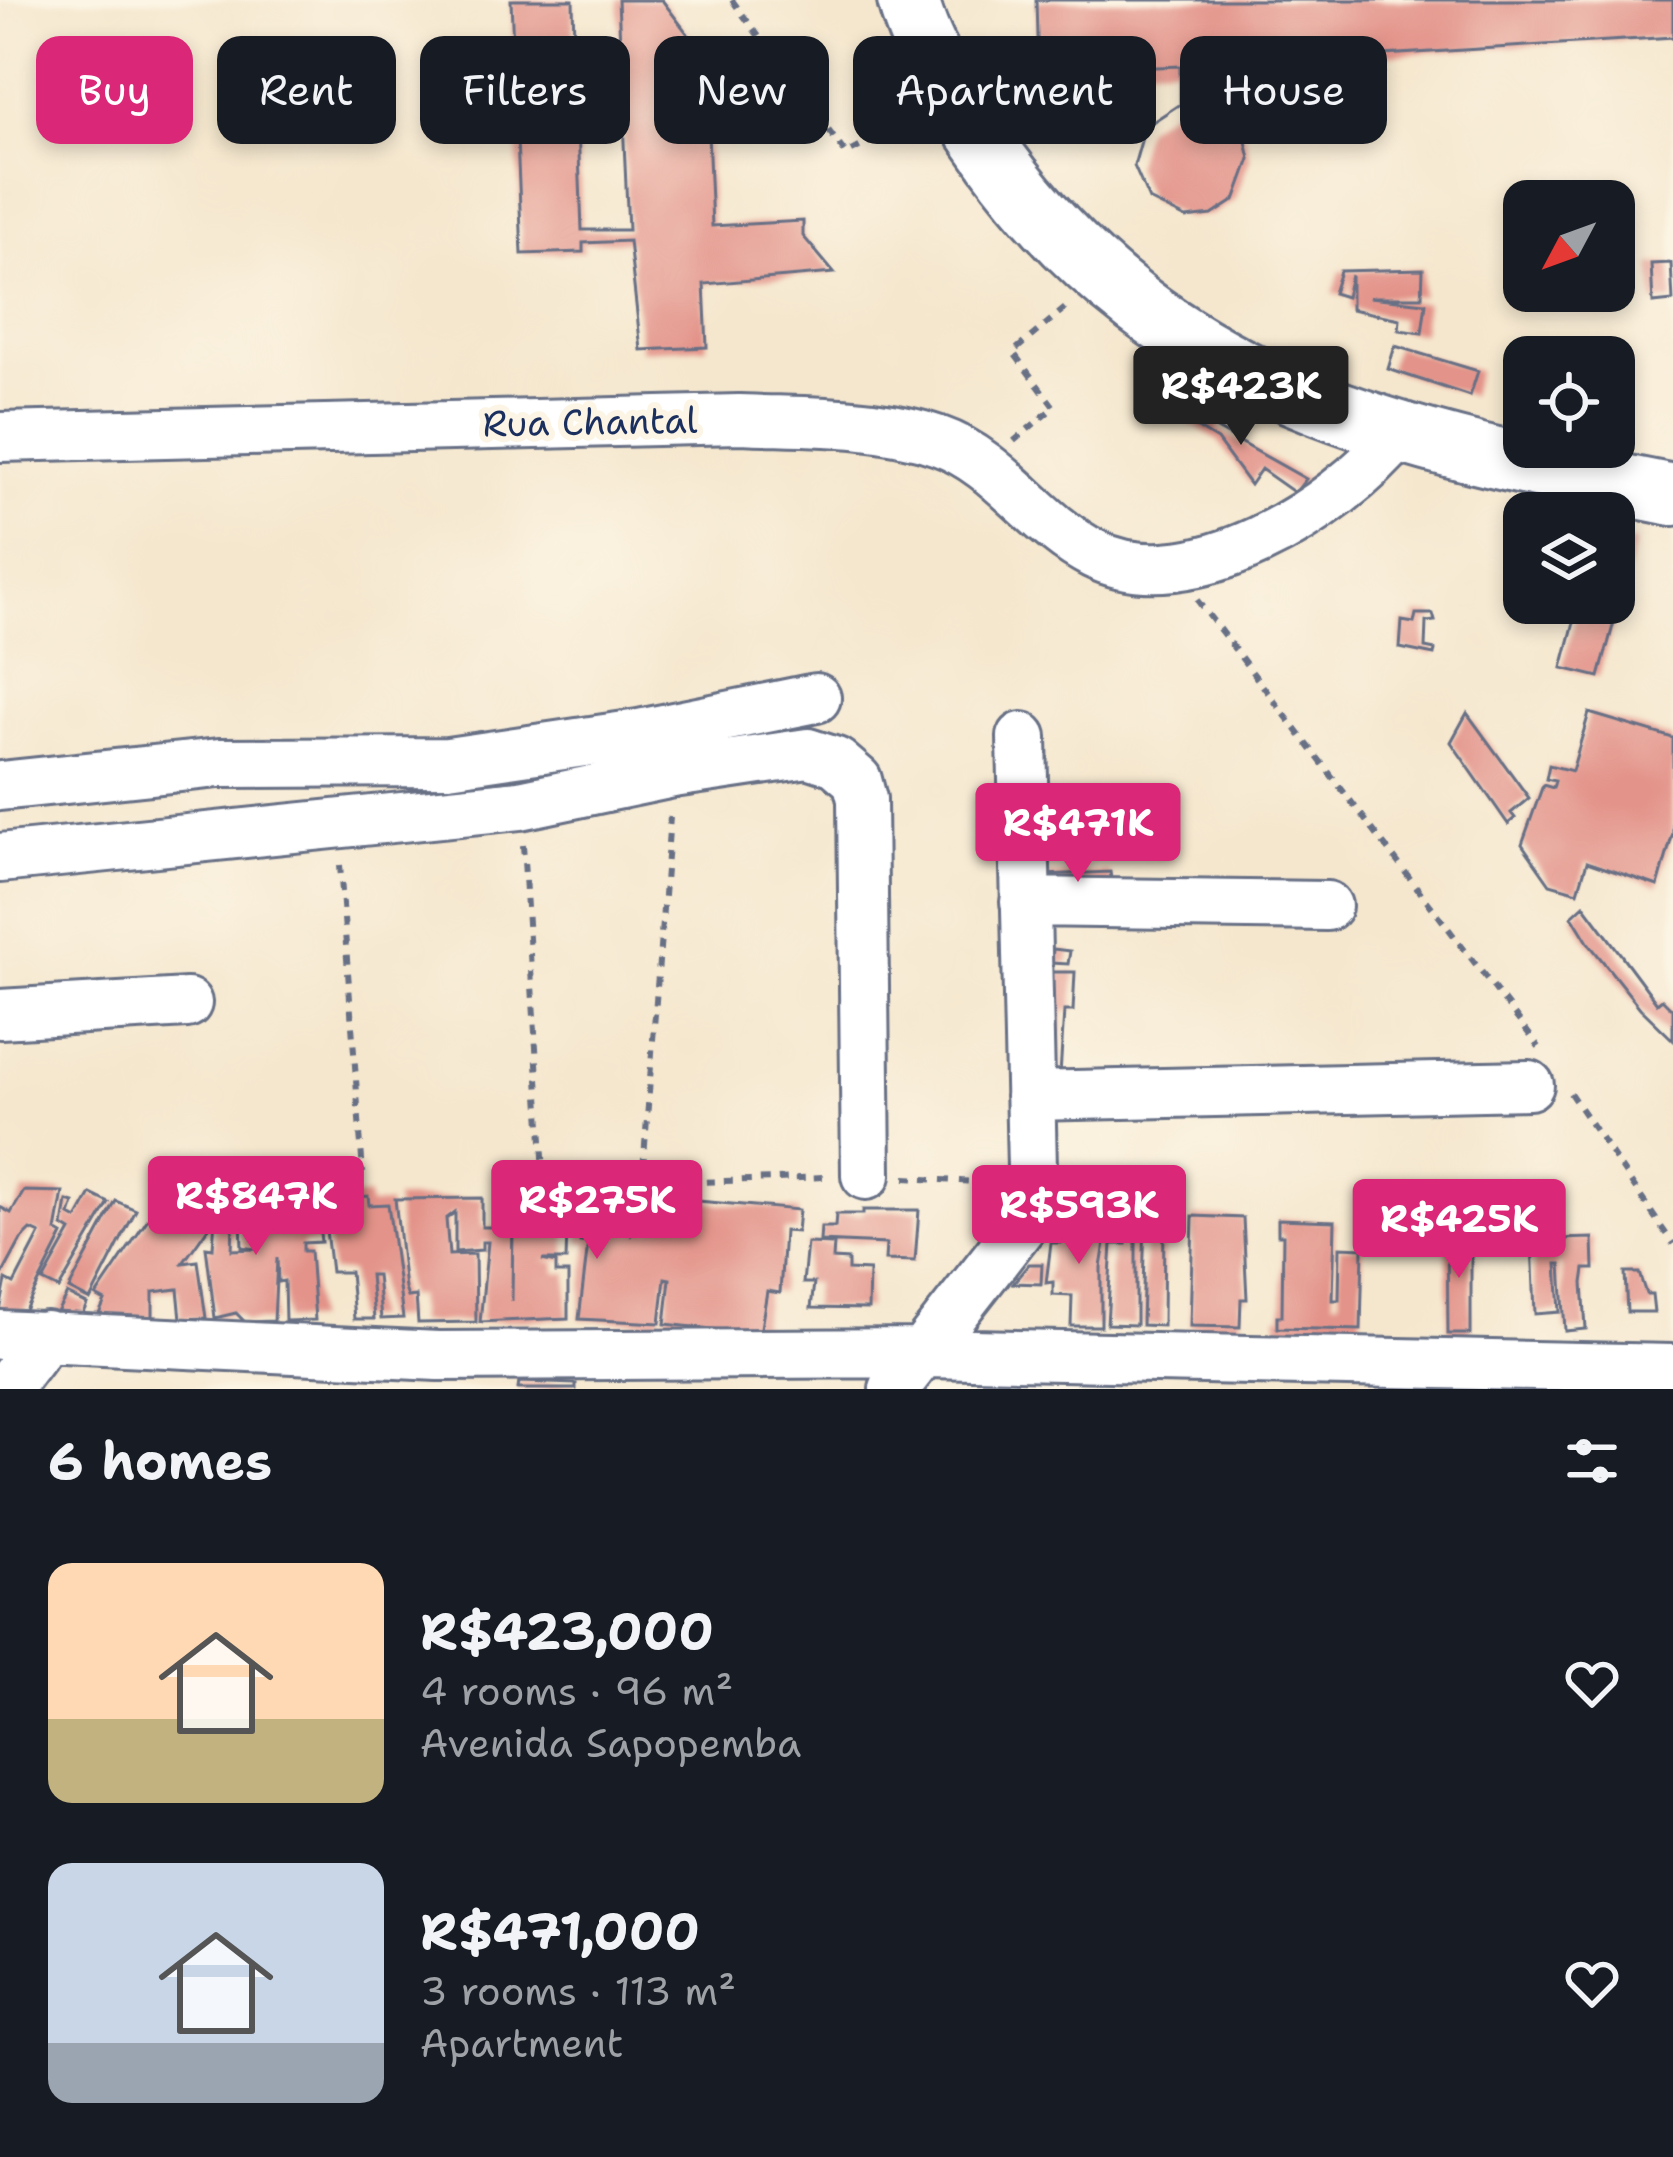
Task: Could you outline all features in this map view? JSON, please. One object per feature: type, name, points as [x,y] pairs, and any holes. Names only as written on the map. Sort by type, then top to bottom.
[{"type":"main road","points":[[908,0],[924,36]]},
{"type":"main road","points":[[985,144],[1028,203],[1103,276],[1224,363],[1313,406],[1398,435],[1673,495]]},
{"type":"street","name":"Rua Chantal","points":[[0,437],[739,418],[904,431],[943,442],[983,466],[1051,525],[1094,554],[1155,569]]},
{"type":"street","points":[[1155,569],[1213,557],[1305,516],[1347,490],[1398,435]]},
{"type":"street","points":[[0,786],[220,763],[448,761],[639,734],[815,698]]},
{"type":"street","points":[[894,1389],[1033,1211],[1022,737]]},
{"type":"street","points":[[0,858],[520,805],[673,773],[808,753],[836,762],[856,780],[862,800],[866,1175]]},
{"type":"street","points":[[1025,902],[1328,906]]},
{"type":"street","points":[[0,1014],[187,1003]]},
{"type":"street","points":[[1030,1096],[1548,1077]]},
{"type":"street","points":[[6,1389],[23,1336],[438,1356],[926,1353],[1673,1369]]},
{"type":"path","points":[[732,0],[846,154],[866,144]]},
{"type":"path","points":[[983,466],[1054,407],[1013,352],[1103,276]]},
{"type":"path","points":[[1155,569],[1673,1244]]},
{"type":"path","points":[[642,1184],[673,773]]},
{"type":"path","points":[[520,805],[545,1189]]},
{"type":"path","points":[[338,825],[363,1173]]},
{"type":"path","points":[[526,1189],[866,1175],[1007,1184],[1033,1211]]},
{"type":"building","points":[[511,0],[573,0],[574,36],[513,36]]},
{"type":"building","points":[[618,0],[662,0],[689,36],[654,36],[654,144],[708,144],[712,226],[803,221],[803,236],[834,273],[704,284],[707,347],[641,350],[629,241],[583,243],[583,252],[522,254],[517,144],[579,144],[582,230],[628,230],[624,144],[630,144],[630,36],[620,36]]},
{"type":"building","points":[[1036,0],[1673,0],[1673,37],[1387,55],[1387,36],[1180,36],[1180,66],[1156,67],[1156,36],[1037,36]]},
{"type":"building","points":[[1180,104],[1180,144],[1247,144],[1250,159],[1235,200],[1212,215],[1186,218],[1149,200],[1134,166],[1140,144],[1156,144],[1156,120]]},
{"type":"building","points":[[1671,263],[1673,301],[1653,303],[1651,264]]},
{"type":"building","points":[[1423,269],[1422,297],[1369,297],[1426,303],[1422,333],[1399,330],[1400,319],[1351,309],[1351,275],[1346,297],[1333,293],[1340,271]]},
{"type":"building","points":[[1395,346],[1478,371],[1470,396],[1388,369]]},
{"type":"building","points":[[1200,398],[1227,413],[1217,429],[1306,479],[1295,493],[1261,469],[1250,485],[1217,440],[1186,421]]},
{"type":"building","points":[[1416,614],[1433,614],[1435,621],[1426,622],[1425,648],[1435,650],[1434,655],[1400,648],[1402,621],[1414,623]]},
{"type":"building","points":[[1574,624],[1614,624],[1599,677],[1562,668]]},
{"type":"building","points":[[1467,713],[1529,798],[1511,813],[1515,818],[1508,824],[1451,742]]},
{"type":"building","points":[[1589,713],[1673,738],[1673,833],[1658,886],[1587,862],[1578,892],[1550,884],[1522,844],[1543,785],[1553,788],[1555,781],[1546,779],[1549,765],[1572,771]]},
{"type":"building","points":[[1110,872],[1113,892],[1051,901],[1045,875]]},
{"type":"building","points":[[1584,905],[1657,1003],[1662,999],[1673,1010],[1673,1040],[1640,1008],[1589,944],[1572,916]]},
{"type":"building","points":[[1053,949],[1070,951],[1068,964],[1052,963]]},
{"type":"building","points":[[1041,972],[1075,972],[1073,1011],[1064,1011],[1059,1091],[1038,1090]]},
{"type":"building","points":[[24,1191],[63,1192],[56,1231],[63,1235],[24,1312],[0,1311],[6,1280],[14,1284],[40,1234],[31,1230],[21,1240],[0,1279],[0,1207],[11,1213]]},
{"type":"building","points":[[91,1194],[109,1203],[59,1289],[43,1281],[71,1231],[63,1226],[67,1201],[74,1203],[70,1215],[77,1219]]},
{"type":"building","points":[[193,1195],[301,1195],[301,1202],[368,1196],[369,1205],[388,1204],[403,1318],[381,1319],[377,1275],[370,1275],[374,1319],[354,1319],[350,1272],[331,1272],[324,1214],[318,1214],[321,1242],[303,1243],[303,1251],[310,1251],[315,1320],[285,1321],[284,1281],[278,1282],[277,1258],[274,1321],[245,1322],[236,1313],[215,1318],[206,1247],[213,1248],[215,1218],[209,1218],[210,1225],[183,1263],[198,1261],[206,1318],[181,1319],[178,1289],[153,1292],[153,1319],[98,1316],[105,1301],[96,1296],[158,1204],[183,1221]],"holes":[[[241,1222],[242,1247],[256,1249],[232,1250],[233,1224]]]},
{"type":"building","points":[[482,1198],[482,1227],[513,1227],[513,1203],[634,1204],[632,1234],[638,1228],[653,1229],[653,1223],[638,1223],[640,1204],[697,1206],[697,1201],[799,1210],[797,1232],[784,1231],[780,1293],[767,1291],[760,1334],[665,1324],[670,1279],[665,1278],[660,1323],[579,1319],[588,1243],[580,1242],[580,1230],[567,1230],[566,1260],[542,1260],[556,1263],[556,1273],[568,1273],[568,1318],[480,1322],[488,1242],[482,1242],[482,1250],[455,1252],[455,1212],[446,1219],[449,1255],[475,1254],[476,1322],[418,1323],[416,1296],[408,1297],[405,1289],[395,1199]]},
{"type":"building","points":[[116,1201],[136,1210],[90,1300],[69,1289]]},
{"type":"building","points":[[863,1210],[919,1210],[915,1261],[885,1260],[886,1244],[820,1241],[821,1227],[835,1227],[836,1214],[863,1214]]},
{"type":"building","points":[[1069,1213],[1091,1213],[1091,1224],[1108,1225],[1101,1267],[1101,1326],[1071,1326],[1072,1296],[1053,1295],[1053,1282],[1046,1283],[1051,1243],[1061,1243],[1062,1228],[1057,1228]]},
{"type":"building","points":[[1193,1216],[1243,1218],[1247,1299],[1241,1299],[1240,1327],[1190,1326]]},
{"type":"building","points":[[1145,1217],[1164,1218],[1163,1326],[1142,1325]]},
{"type":"building","points":[[1278,1219],[1335,1221],[1333,1300],[1339,1300],[1340,1247],[1363,1248],[1361,1330],[1277,1328],[1277,1316],[1282,1316],[1283,1235],[1278,1235]]},
{"type":"building","points":[[1447,1228],[1471,1228],[1471,1334],[1448,1334]]},
{"type":"building","points":[[1126,1238],[1136,1238],[1136,1325],[1107,1324],[1112,1244],[1126,1244]]},
{"type":"building","points":[[1593,1238],[1594,1269],[1585,1269],[1583,1283],[1586,1329],[1565,1331],[1561,1264],[1557,1264],[1560,1312],[1535,1314],[1532,1241],[1558,1241],[1559,1253],[1560,1239]]},
{"type":"building","points":[[807,1243],[834,1244],[833,1259],[848,1260],[848,1270],[869,1271],[868,1309],[811,1308],[814,1283],[803,1283]]},
{"type":"building","points":[[1029,1264],[1042,1264],[1041,1284],[1013,1283]]},
{"type":"building","points":[[1625,1273],[1639,1273],[1646,1294],[1652,1294],[1654,1312],[1627,1312]]},
{"type":"building","points":[[67,1294],[87,1304],[82,1315],[56,1314]]},
{"type":"building","points":[[519,1382],[576,1384],[576,1389],[518,1389]]}]
